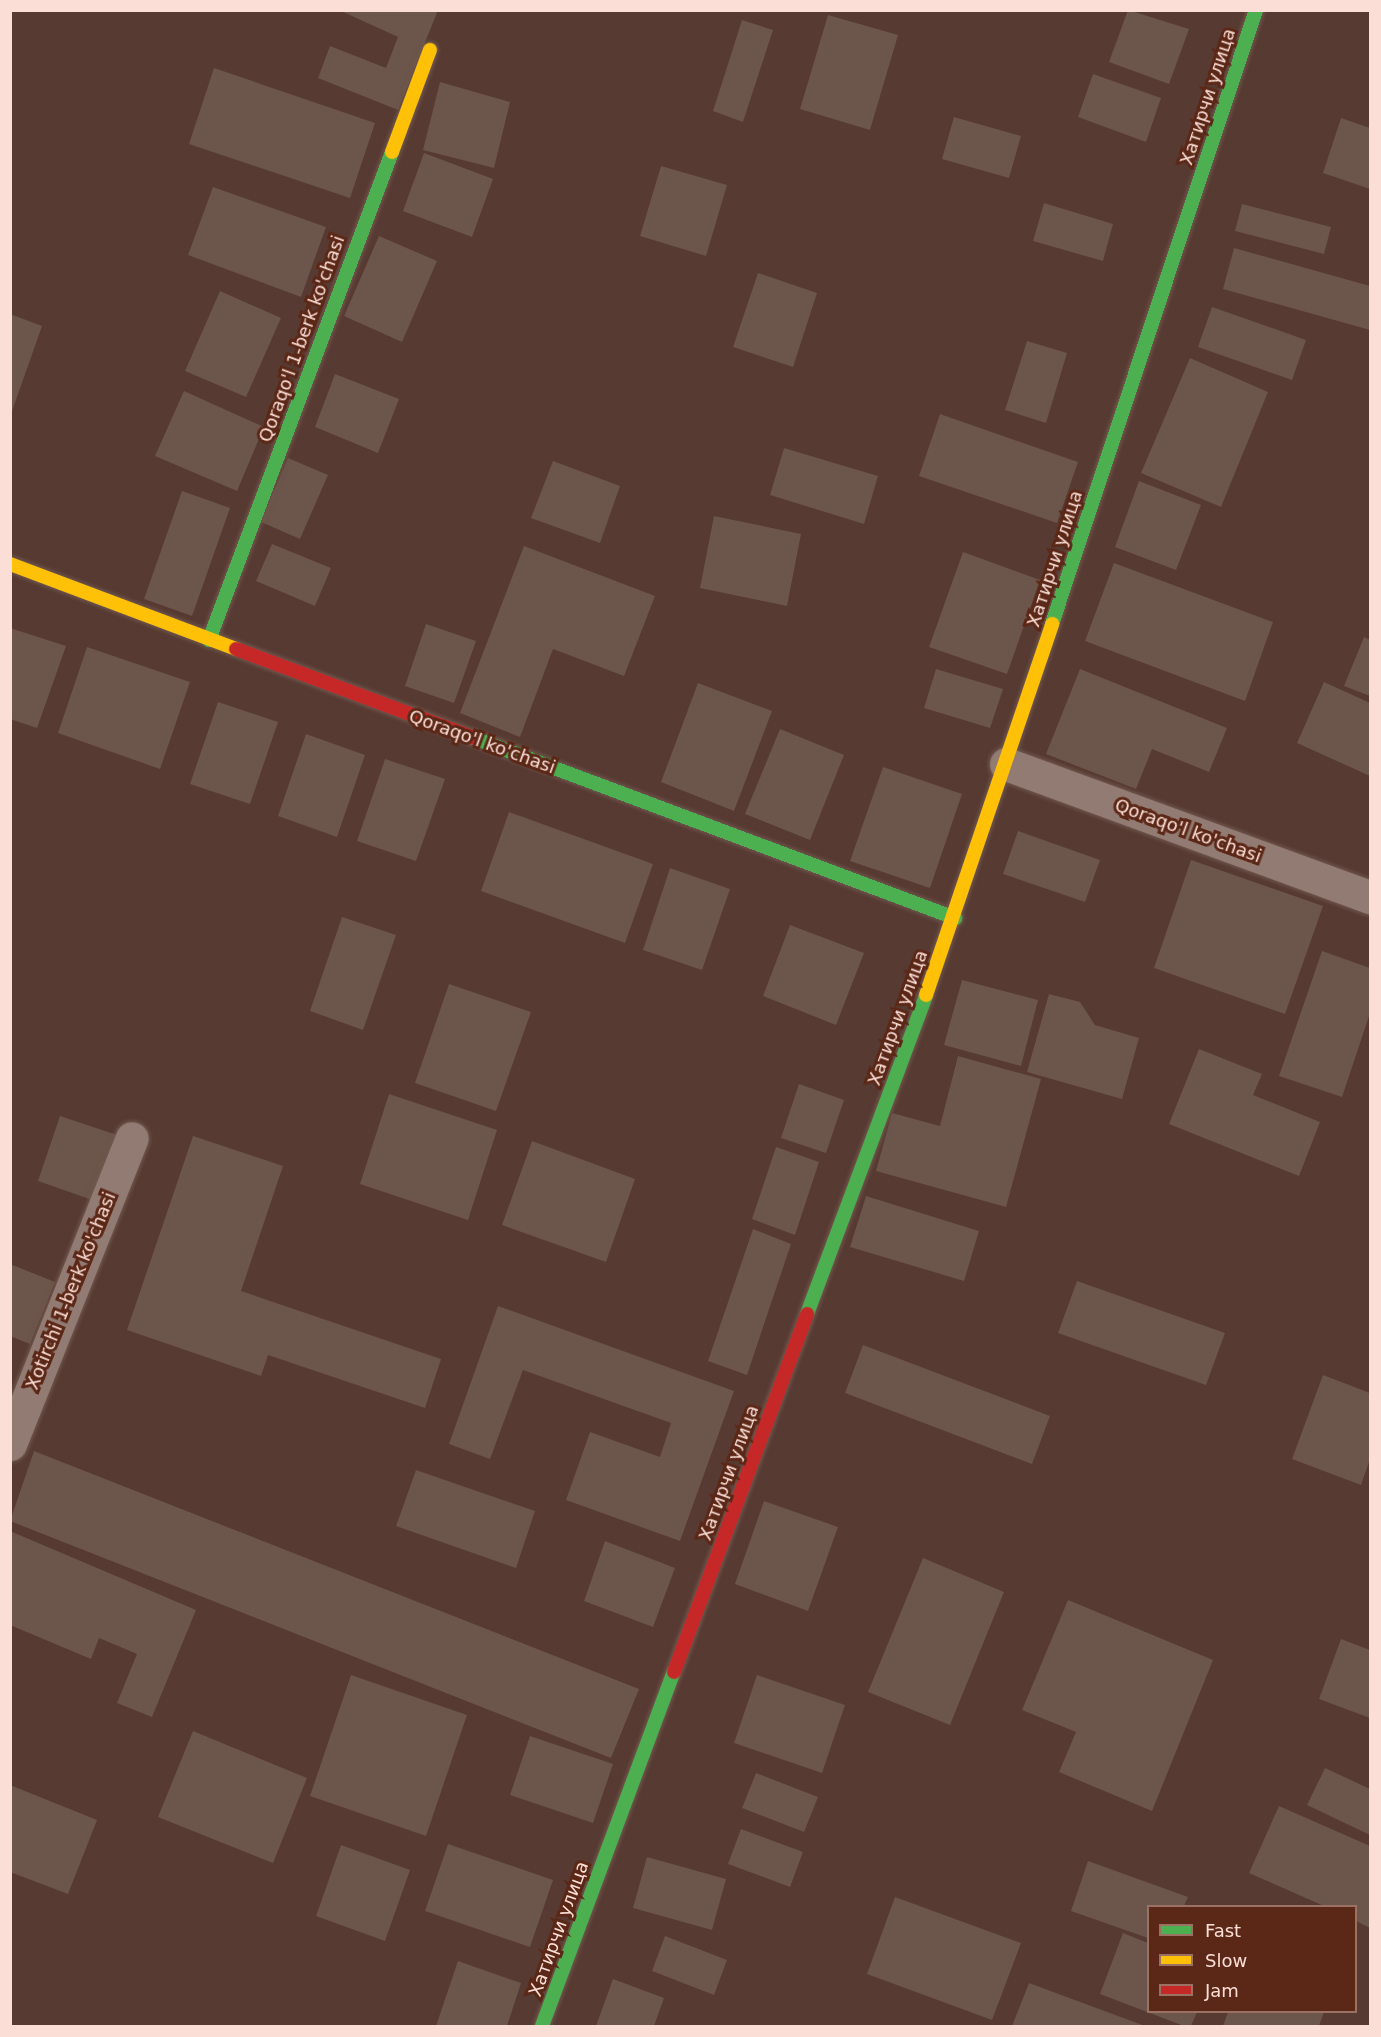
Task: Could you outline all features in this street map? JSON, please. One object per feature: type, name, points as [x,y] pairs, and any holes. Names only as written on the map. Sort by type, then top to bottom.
[{"type":"street","name":"Хатирчи улица","points":[[542,2026],[955,918],[1256,10]]},
{"type":"street","name":"Qoraqo'l 1-berk ko'chasi","points":[[209,640],[429,50]]},
{"type":"street","name":"Qoraqo'l ko'chasi","points":[[10,564],[955,918]]},
{"type":"street","name":"Qoraqo'l ko'chasi","points":[[1006,764],[1371,897]]},
{"type":"street","name":"Xotirchi 1-berk ko'chasi","points":[[10,1444],[132,1138]]},
{"type":"building","points":[[339,10],[438,10],[398,110],[318,78],[330,46],[386,68],[398,37]]},
{"type":"building","points":[[1128,10],[1189,29],[1169,84],[1109,62]]},
{"type":"building","points":[[828,15],[898,35],[870,130],[800,109]]},
{"type":"building","points":[[742,20],[773,30],[743,122],[713,111]]},
{"type":"building","points":[[214,68],[375,123],[350,198],[189,144]]},
{"type":"building","points":[[1093,74],[1161,98],[1146,142],[1078,117]]},
{"type":"building","points":[[440,82],[510,102],[494,168],[423,150]]},
{"type":"building","points":[[954,117],[1021,136],[1009,178],[942,159]]},
{"type":"building","points":[[1341,118],[1370,128],[1370,189],[1323,173]]},
{"type":"building","points":[[424,153],[493,179],[472,237],[403,211]]},
{"type":"building","points":[[661,166],[727,185],[706,256],[640,236]]},
{"type":"building","points":[[213,187],[326,227],[301,297],[188,255]]},
{"type":"building","points":[[1044,203],[1113,224],[1103,261],[1033,241]]},
{"type":"building","points":[[1242,204],[1331,227],[1324,254],[1235,231]]},
{"type":"building","points":[[379,236],[437,261],[402,342],[344,316]]},
{"type":"building","points":[[1234,248],[1370,286],[1370,330],[1223,289]]},
{"type":"building","points":[[758,273],[817,293],[793,367],[733,347]]},
{"type":"building","points":[[220,291],[281,318],[246,397],[185,371]]},
{"type":"building","points":[[1212,307],[1306,340],[1292,380],[1198,347]]},
{"type":"building","points":[[10,314],[42,326],[11,414],[10,414]]},
{"type":"building","points":[[1027,341],[1067,353],[1046,423],[1005,410]]},
{"type":"building","points":[[1190,358],[1268,392],[1221,507],[1141,473]]},
{"type":"building","points":[[335,374],[399,399],[378,453],[315,427]]},
{"type":"building","points":[[184,391],[264,427],[237,491],[155,456]]},
{"type":"building","points":[[940,414],[1078,462],[1057,523],[919,476]]},
{"type":"building","points":[[784,448],[878,476],[864,524],[770,495]]},
{"type":"building","points":[[288,458],[328,475],[300,539],[261,522]]},
{"type":"building","points":[[553,461],[620,486],[600,543],[531,518]]},
{"type":"building","points":[[1139,481],[1201,505],[1176,570],[1115,547]]},
{"type":"building","points":[[182,491],[230,508],[192,616],[144,599]]},
{"type":"building","points":[[714,516],[801,534],[787,606],[700,588]]},
{"type":"building","points":[[272,544],[331,568],[315,606],[256,581]]},
{"type":"building","points":[[524,546],[655,596],[624,676],[553,649],[520,737],[460,713]]},
{"type":"building","points":[[963,552],[1040,580],[1007,674],[929,647]]},
{"type":"building","points":[[1114,563],[1273,622],[1245,701],[1085,641]]},
{"type":"building","points":[[426,624],[476,641],[454,703],[405,686]]},
{"type":"building","points":[[10,628],[66,646],[37,728],[10,719]]},
{"type":"building","points":[[1364,637],[1370,640],[1370,696],[1344,686]]},
{"type":"building","points":[[87,647],[190,682],[160,769],[58,733]]},
{"type":"building","points":[[936,669],[1003,689],[990,728],[924,708]]},
{"type":"building","points":[[1080,669],[1227,728],[1209,772],[1152,749],[1136,789],[1046,754]]},
{"type":"building","points":[[1324,682],[1370,703],[1370,776],[1297,743]]},
{"type":"building","points":[[698,683],[772,711],[734,811],[661,782]]},
{"type":"building","points":[[218,702],[278,722],[250,804],[190,784]]},
{"type":"building","points":[[780,729],[844,755],[810,840],[745,814]]},
{"type":"building","points":[[306,734],[365,755],[337,837],[278,816]]},
{"type":"building","points":[[385,759],[445,779],[416,861],[357,841]]},
{"type":"building","points":[[883,767],[962,794],[930,888],[850,861]]},
{"type":"building","points":[[509,812],[653,864],[625,943],[481,891]]},
{"type":"building","points":[[1018,831],[1100,860],[1085,902],[1003,874]]},
{"type":"building","points":[[1191,860],[1323,906],[1285,1014],[1154,968]]},
{"type":"building","points":[[670,868],[730,889],[702,970],[643,950]]},
{"type":"building","points":[[342,917],[396,935],[363,1030],[310,1011]]},
{"type":"building","points":[[790,925],[864,953],[836,1025],[763,996]]},
{"type":"building","points":[[1322,951],[1370,968],[1370,1013],[1342,1097],[1279,1076]]},
{"type":"building","points":[[962,980],[1038,1000],[1021,1066],[944,1045]]},
{"type":"building","points":[[449,984],[531,1012],[496,1111],[415,1083]]},
{"type":"building","points":[[1049,994],[1080,1002],[1095,1025],[1139,1038],[1122,1099],[1027,1072]]},
{"type":"building","points":[[1199,1049],[1262,1074],[1253,1095],[1320,1122],[1299,1176],[1169,1124]]},
{"type":"building","points":[[958,1056],[1041,1079],[1006,1207],[876,1171],[892,1113],[940,1126]]},
{"type":"building","points":[[799,1084],[844,1100],[826,1153],[781,1138]]},
{"type":"building","points":[[389,1094],[497,1130],[468,1220],[360,1184]]},
{"type":"building","points":[[60,1116],[120,1136],[98,1202],[38,1181]]},
{"type":"building","points":[[193,1136],[283,1166],[241,1291],[441,1359],[425,1408],[268,1355],[261,1376],[127,1330]]},
{"type":"building","points":[[532,1141],[635,1179],[606,1262],[502,1225]]},
{"type":"building","points":[[776,1147],[819,1162],[795,1235],[752,1219]]},
{"type":"building","points":[[866,1196],[979,1231],[964,1281],[850,1247]]},
{"type":"building","points":[[753,1229],[791,1244],[747,1375],[708,1361]]},
{"type":"building","points":[[10,1264],[55,1282],[30,1344],[10,1336]]},
{"type":"building","points":[[1077,1281],[1225,1333],[1206,1385],[1058,1333]]},
{"type":"building","points":[[498,1306],[734,1391],[680,1541],[566,1500],[590,1432],[660,1457],[671,1423],[523,1370],[490,1459],[449,1444]]},
{"type":"building","points":[[863,1345],[1050,1416],[1032,1464],[845,1393]]},
{"type":"building","points":[[1323,1375],[1370,1393],[1370,1459],[1361,1485],[1292,1459]]},
{"type":"building","points":[[34,1451],[639,1689],[611,1758],[10,1521]]},
{"type":"building","points":[[416,1470],[535,1511],[516,1568],[396,1526]]},
{"type":"building","points":[[764,1501],[838,1527],[808,1611],[735,1584]]},
{"type":"building","points":[[10,1531],[196,1610],[152,1717],[117,1703],[137,1654],[99,1638],[91,1659],[10,1625]]},
{"type":"building","points":[[605,1541],[675,1568],[653,1627],[584,1601]]},
{"type":"building","points":[[923,1558],[1004,1592],[950,1725],[868,1692]]},
{"type":"building","points":[[1068,1600],[1213,1660],[1152,1811],[1059,1772],[1076,1732],[1022,1710]]},
{"type":"building","points":[[1341,1639],[1370,1650],[1370,1718],[1319,1699]]},
{"type":"building","points":[[351,1675],[467,1715],[426,1836],[310,1796]]},
{"type":"building","points":[[757,1675],[845,1705],[822,1773],[734,1743]]},
{"type":"building","points":[[193,1731],[307,1778],[273,1863],[158,1817]]},
{"type":"building","points":[[530,1736],[613,1764],[593,1823],[510,1795]]},
{"type":"building","points":[[1325,1768],[1370,1789],[1370,1835],[1307,1805]]},
{"type":"building","points":[[756,1773],[818,1797],[804,1832],[742,1808]]},
{"type":"building","points":[[10,1785],[97,1820],[68,1894],[10,1872]]},
{"type":"building","points":[[1279,1806],[1370,1846],[1370,1928],[1357,1922],[1357,1905],[1322,1905],[1249,1873]]},
{"type":"building","points":[[741,1829],[803,1852],[790,1887],[728,1864]]},
{"type":"building","points":[[448,1844],[553,1880],[530,1947],[425,1911]]},
{"type":"building","points":[[341,1845],[410,1870],[385,1941],[316,1916]]},
{"type":"building","points":[[647,1857],[726,1879],[712,1930],[633,1908]]},
{"type":"building","points":[[1088,1861],[1188,1897],[1184,1905],[1147,1905],[1147,1938],[1071,1911]]},
{"type":"building","points":[[895,1897],[1021,1943],[992,2020],[867,1974]]},
{"type":"building","points":[[1123,1933],[1147,1943],[1147,2012],[1100,1994]]},
{"type":"building","points":[[665,1936],[727,1960],[714,1995],[652,1971]]},
{"type":"building","points":[[458,1961],[521,1983],[507,2026],[436,2026]]},
{"type":"building","points":[[613,1979],[664,1998],[654,2026],[596,2026]]},
{"type":"building","points":[[1029,1983],[1145,2026],[1012,2026]]},
{"type":"building","points":[[1150,2013],[1197,2013],[1191,2026],[1184,2026]]},
{"type":"building","points":[[1228,2013],[1324,2013],[1319,2026],[1223,2026]]},
{"type":"traffic: fast","points":[[1052,624],[1256,10]]},
{"type":"traffic: fast","points":[[209,640],[392,152]]},
{"type":"traffic: fast","points":[[474,738],[955,918]]},
{"type":"traffic: fast","points":[[807,1314],[926,995]]},
{"type":"traffic: fast","points":[[542,2026],[674,1672]]},
{"type":"traffic: slow","points":[[392,152],[430,50]]},
{"type":"traffic: slow","points":[[10,564],[236,649]]},
{"type":"traffic: slow","points":[[926,995],[1052,624]]},
{"type":"traffic: jam","points":[[236,649],[474,738]]},
{"type":"traffic: jam","points":[[674,1672],[807,1314]]}]
